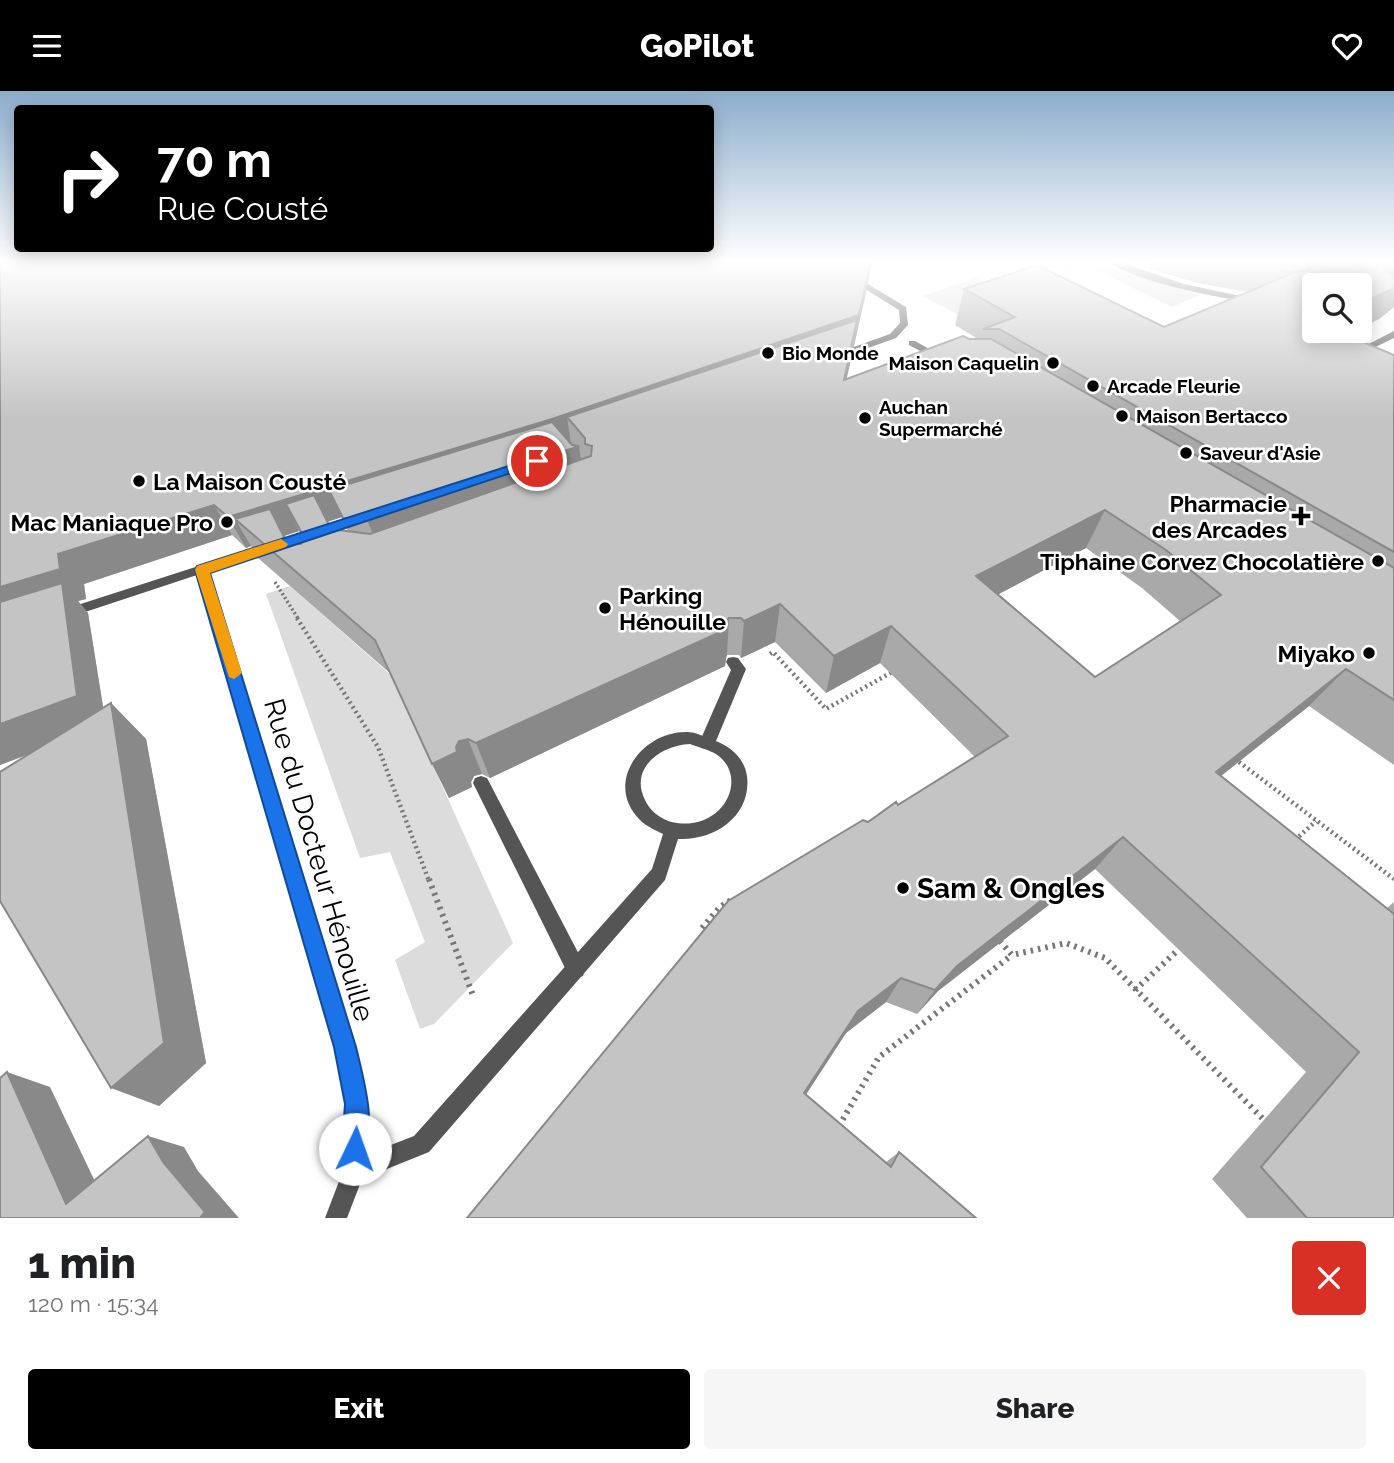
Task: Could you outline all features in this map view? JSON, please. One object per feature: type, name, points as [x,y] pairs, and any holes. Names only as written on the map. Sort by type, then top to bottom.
[{"type":"street","points":[[829,358],[893,336],[905,323],[904,314]]},
{"type":"street","points":[[1340,361],[1394,334]]},
{"type":"street","points":[[912,343],[952,365]]},
{"type":"street","points":[[59,616],[202,570],[298,545],[339,531],[376,513]]},
{"type":"street","name":"Rue du Docteur Hénouille","points":[[202,570],[345,1047],[356,1104],[354,1171],[336,1218]]},
{"type":"street","points":[[708,741],[736,666]]},
{"type":"street","points":[[691,737],[708,741],[722,748],[733,760],[740,774],[741,790],[736,805],[724,818],[709,828],[691,832],[672,831],[655,824],[642,811],[634,797],[633,782],[637,767],[645,755],[659,744],[691,737]]},
{"type":"street","points":[[481,783],[576,969]]},
{"type":"street","points":[[354,1171],[421,1144],[659,874],[672,831]]},
{"type":"path","points":[[274,581],[378,747],[474,998]]},
{"type":"path","points":[[736,666],[773,652],[826,709],[900,668]]},
{"type":"path","points":[[1239,762],[1394,879]]},
{"type":"path","points":[[1289,846],[1316,821]]},
{"type":"path","points":[[702,928],[720,907],[737,896]]},
{"type":"path","points":[[1000,941],[1012,955]]},
{"type":"path","points":[[837,1128],[879,1057],[1012,955],[1066,943],[1105,958],[1265,1121]]},
{"type":"path","points":[[1135,989],[1178,950]]},
{"type":"shaded area","points":[[956,314],[987,314],[968,320]]},
{"type":"shaded area","points":[[290,586],[393,677],[513,943],[434,1024],[420,1029],[395,960],[425,942],[390,852],[360,858],[266,594]]},
{"type":"building","points":[[0,314],[859,314],[552,419],[228,517],[214,505],[58,554],[60,569],[0,587]]},
{"type":"building","points":[[1009,314],[1137,314],[1164,327],[1196,314],[1302,314],[1302,343],[1366,343],[1394,355],[1394,552],[999,329],[983,329],[1015,317]]},
{"type":"building","points":[[857,320],[844,380],[963,336],[969,339],[991,339],[1394,568],[1394,700],[1346,669],[1216,772],[1394,914],[1394,1218],[1307,1218],[1261,1167],[1359,1052],[1123,837],[957,966],[935,990],[901,978],[858,1011],[804,1093],[891,1167],[899,1152],[976,1218],[467,1218],[728,901],[863,820],[868,822],[896,802],[898,805],[1008,736],[891,626],[834,656],[780,604],[744,621],[741,618],[729,618],[725,623],[727,629],[476,743],[468,739],[459,741],[457,752],[432,764],[375,640],[235,519],[270,509],[287,543],[301,544],[304,537],[286,504],[314,495],[331,529],[370,534],[591,456],[592,446],[585,444],[585,438],[567,417]],"holes":[[[1105,510],[1166,550],[1221,595],[1095,677],[976,576]]]},
{"type":"building","points":[[552,422],[572,445],[579,446],[367,520],[343,518],[329,490]]},
{"type":"building","points":[[62,583],[77,696],[0,724],[0,602]]},
{"type":"building","points":[[111,703],[164,1043],[111,1088],[0,901],[0,772]]},
{"type":"building","points":[[7,1072],[66,1204],[148,1136],[163,1162],[205,1212],[200,1218],[0,1218],[0,1078]]},
{"type":"slow traffic","points":[[234,673],[202,570],[281,544]]},
{"type":"place","name":"Bio Monde","points":[[768,353]]},
{"type":"place","name":"Maison Caquelin","points":[[1053,363]]},
{"type":"place","name":"Arcade Fleurie","points":[[1093,386]]},
{"type":"place","name":"Maison Bertacco","points":[[1122,416]]},
{"type":"place","name":"Auchan Supermarché","points":[[865,418]]},
{"type":"place","name":"Saveur d'Asie","points":[[1186,453]]},
{"type":"place","name":"La Maison Cousté","points":[[139,481]]},
{"type":"place","name":"Pharmacie des Arcades","points":[[1301,516]]},
{"type":"place","name":"Mac Maniaque Pro","points":[[227,522]]},
{"type":"place","name":"Tiphaine Corvez Chocolatière","points":[[1378,561]]},
{"type":"place","name":"Parking Hénouille","points":[[605,608]]},
{"type":"place","name":"Miyako","points":[[1369,653]]},
{"type":"place","name":"Sam & Ongles","points":[[903,888]]},
{"type":"route","points":[[355,1149],[356,1104],[345,1047],[202,570],[537,461]]}]
